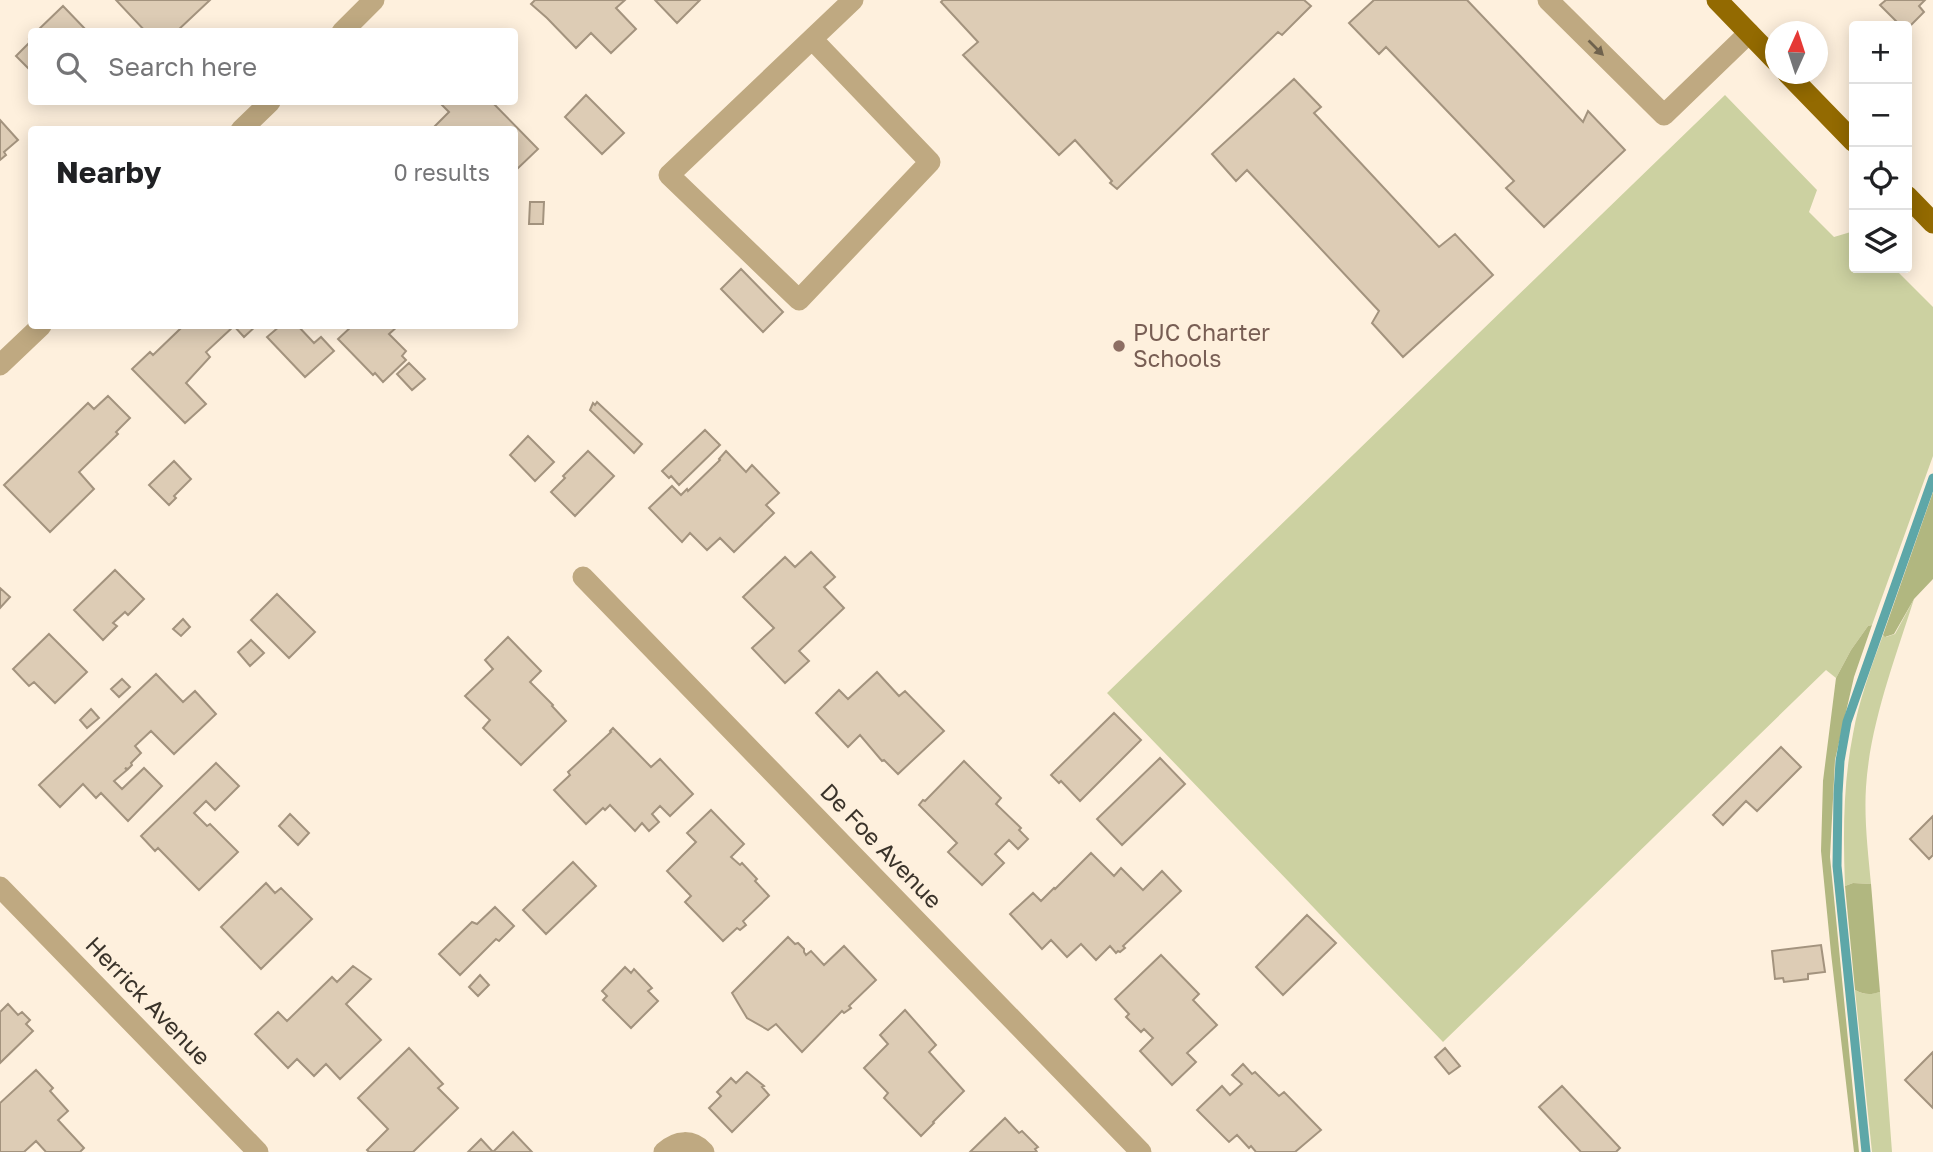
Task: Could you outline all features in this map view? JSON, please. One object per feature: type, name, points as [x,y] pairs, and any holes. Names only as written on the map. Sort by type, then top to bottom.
[{"type":"main road","points":[[1717,0],[1765,50]]},
{"type":"main road","points":[[1797,84],[1849,137]]},
{"type":"main road","points":[[1912,201],[1933,223]]},
{"type":"street","points":[[346,28],[374,0]]},
{"type":"street","points":[[813,39],[930,162],[799,300],[669,175],[853,0]]},
{"type":"street","points":[[1548,0],[1664,115],[1749,33]]},
{"type":"street","points":[[245,126],[267,105]]},
{"type":"street","points":[[0,365],[38,329]]},
{"type":"street","name":"De Foe Avenue","points":[[583,577],[1141,1152]]},
{"type":"street","name":"Herrick Avenue","points":[[0,887],[258,1152]]},
{"type":"street","points":[[664,1152],[670,1146],[687,1141],[704,1152]]},
{"type":"green space","points":[[1725,95],[1817,190],[1809,212],[1834,237],[1849,232],[1849,273],[1899,273],[1933,307],[1933,456],[1872,625],[1868,626],[1851,650],[1836,678],[1826,670],[1443,1042],[1107,693]]},
{"type":"green space","points":[[1933,492],[1933,579],[1914,599],[1894,634],[1885,637],[1883,635]]},
{"type":"green space","points":[[1914,599],[1884,692],[1868,763],[1866,811],[1871,884],[1853,883],[1845,886],[1846,791],[1856,721],[1883,635],[1886,637],[1895,634]]},
{"type":"green space","points":[[1872,625],[1854,677],[1835,760],[1830,857],[1859,1152],[1854,1152],[1821,851],[1823,781],[1836,678],[1851,650],[1868,626]]},
{"type":"green space","points":[[1853,883],[1871,884],[1880,992],[1874,994],[1855,990],[1845,886]]},
{"type":"green space","points":[[1855,990],[1867,994],[1880,992],[1892,1152],[1872,1152]]},
{"type":"building","points":[[116,0],[210,0],[180,28],[142,28]]},
{"type":"building","points":[[535,0],[625,0],[616,8],[636,29],[611,53],[591,33],[576,48],[531,4]]},
{"type":"building","points":[[655,0],[700,0],[677,23]]},
{"type":"building","points":[[1304,0],[1311,6],[1282,35],[1278,32],[1117,189],[1075,140],[1059,155],[963,55],[978,42],[941,2]]},
{"type":"building","points":[[1374,0],[1467,0],[1583,122],[1588,111],[1625,150],[1544,227],[1506,188],[1514,181],[1386,47],[1379,54],[1349,23]]},
{"type":"building","points":[[1886,0],[1925,0],[1919,6],[1924,12],[1912,24],[1912,21],[1896,21],[1880,5]]},
{"type":"building","points":[[63,6],[84,28],[40,28]]},
{"type":"building","points":[[28,44],[28,68],[16,56]]},
{"type":"building","points":[[1294,79],[1321,107],[1314,113],[1439,247],[1455,234],[1493,275],[1403,357],[1372,323],[1379,311],[1247,170],[1236,181],[1212,154]]},
{"type":"building","points":[[586,95],[624,133],[602,154],[565,117]]},
{"type":"building","points":[[442,105],[495,105],[515,126],[435,126],[449,112]]},
{"type":"building","points":[[0,120],[18,140],[4,152],[6,155],[0,160]]},
{"type":"building","points":[[518,129],[538,149],[518,168]]},
{"type":"building","points":[[530,202],[544,202],[543,224],[529,224]]},
{"type":"building","points":[[741,269],[783,312],[763,332],[721,289]]},
{"type":"building","points":[[180,329],[231,329],[206,352],[210,357],[186,383],[206,404],[185,423],[132,369],[150,352],[153,355]]},
{"type":"building","points":[[237,329],[253,329],[244,337]]},
{"type":"building","points":[[276,329],[301,329],[314,343],[321,337],[334,351],[305,377],[267,337]]},
{"type":"building","points":[[349,329],[395,329],[389,334],[406,351],[402,356],[406,360],[383,382],[338,339]]},
{"type":"building","points":[[409,363],[425,379],[412,390],[397,374]]},
{"type":"building","points":[[108,396],[130,418],[116,432],[118,434],[79,472],[94,489],[50,532],[4,485],[88,403],[94,409]]},
{"type":"building","points":[[597,402],[642,444],[634,453],[590,410],[593,403],[595,405]]},
{"type":"building","points":[[705,430],[720,445],[679,485],[662,471]]},
{"type":"building","points":[[528,436],[554,462],[535,481],[510,455]]},
{"type":"building","points":[[588,451],[614,476],[575,516],[551,492]]},
{"type":"building","points":[[726,451],[746,472],[752,465],[779,493],[766,505],[774,513],[734,552],[720,538],[707,550],[690,533],[682,542],[649,508],[672,486],[681,495],[687,489],[688,491]]},
{"type":"building","points":[[174,461],[191,479],[169,505],[149,485]]},
{"type":"building","points":[[811,552],[835,577],[824,587],[844,608],[799,651],[809,661],[785,683],[752,648],[774,628],[743,597],[785,557],[795,567]]},
{"type":"building","points":[[115,570],[144,599],[128,615],[125,612],[113,623],[117,626],[103,640],[74,610]]},
{"type":"building","points":[[0,588],[10,597],[0,608]]},
{"type":"building","points":[[277,594],[315,632],[289,658],[251,620]]},
{"type":"building","points":[[183,619],[190,627],[181,636],[173,629]]},
{"type":"building","points":[[49,634],[87,672],[55,703],[34,682],[29,686],[13,669]]},
{"type":"building","points":[[508,637],[541,671],[530,682],[566,721],[521,765],[483,728],[490,720],[465,696],[493,669],[485,660]]},
{"type":"building","points":[[251,640],[264,653],[250,666],[238,652]]},
{"type":"building","points":[[877,672],[899,696],[905,691],[944,731],[898,774],[882,761],[860,735],[848,747],[816,713],[839,690],[848,699]]},
{"type":"building","points":[[156,674],[183,702],[195,691],[216,714],[174,754],[151,731],[135,746],[141,753],[114,781],[122,789],[144,768],[162,786],[128,821],[101,793],[96,798],[83,784],[60,807],[39,785]]},
{"type":"building","points":[[122,679],[130,687],[119,697],[111,689]]},
{"type":"building","points":[[91,709],[99,718],[87,728],[80,720]]},
{"type":"building","points":[[1114,713],[1141,740],[1080,801],[1061,781],[1059,783],[1051,775]]},
{"type":"building","points":[[613,728],[651,767],[660,759],[693,794],[670,816],[660,806],[652,814],[659,822],[649,831],[642,823],[635,831],[610,805],[586,824],[554,790],[570,775],[568,772]]},
{"type":"building","points":[[1781,747],[1801,767],[1757,811],[1746,801],[1723,825],[1713,815]]},
{"type":"building","points":[[1160,758],[1185,784],[1122,845],[1097,819]]},
{"type":"building","points":[[964,761],[1001,798],[996,804],[1021,828],[1019,830],[1028,839],[1018,849],[1009,840],[995,854],[1004,863],[982,885],[948,852],[957,843],[919,805]]},
{"type":"building","points":[[216,763],[239,786],[215,810],[206,801],[194,813],[207,826],[210,824],[238,852],[199,890],[158,848],[155,851],[141,836]]},
{"type":"building","points":[[711,810],[744,844],[731,857],[740,865],[742,863],[769,896],[743,921],[746,925],[740,930],[737,928],[723,941],[685,902],[691,896],[667,871],[696,842],[687,833]]},
{"type":"building","points":[[290,814],[309,833],[298,845],[279,826]]},
{"type":"building","points":[[1933,816],[1933,855],[1929,859],[1910,839]]},
{"type":"building","points":[[1091,853],[1114,876],[1121,868],[1143,890],[1162,871],[1181,891],[1123,946],[1125,948],[1120,952],[1116,953],[1110,946],[1096,960],[1081,944],[1067,957],[1051,940],[1042,949],[1010,914],[1033,893],[1041,901]]},
{"type":"building","points":[[573,862],[596,886],[546,934],[523,910]]},
{"type":"building","points":[[266,883],[275,893],[281,888],[312,919],[261,969],[221,927]]},
{"type":"building","points":[[495,907],[514,926],[499,941],[496,939],[460,975],[439,954],[472,922],[477,924]]},
{"type":"building","points":[[1307,915],[1336,943],[1283,995],[1256,967]]},
{"type":"building","points":[[788,937],[804,949],[806,955],[811,951],[824,965],[844,946],[876,980],[849,1006],[851,1008],[844,1013],[842,1011],[802,1052],[776,1024],[768,1030],[747,1018],[732,993]]},
{"type":"building","points":[[1821,945],[1825,972],[1808,974],[1808,979],[1784,982],[1783,978],[1775,979],[1772,951]]},
{"type":"building","points":[[1161,955],[1199,994],[1193,1000],[1217,1025],[1187,1053],[1196,1062],[1172,1085],[1140,1051],[1153,1038],[1144,1029],[1141,1032],[1126,1017],[1129,1014],[1115,999]]},
{"type":"building","points":[[353,966],[371,979],[346,1004],[381,1040],[340,1079],[326,1064],[314,1076],[297,1059],[288,1068],[255,1034],[278,1012],[287,1021],[332,977],[337,982]]},
{"type":"building","points":[[625,967],[631,973],[634,969],[652,988],[648,991],[658,1001],[631,1028],[603,1000],[607,996],[602,991]]},
{"type":"building","points":[[480,975],[489,985],[478,996],[469,987]]},
{"type":"building","points":[[8,1004],[18,1015],[22,1012],[30,1020],[26,1024],[33,1031],[0,1063],[0,1012]]},
{"type":"building","points":[[905,1010],[936,1045],[929,1052],[964,1091],[921,1136],[884,1098],[888,1093],[864,1068],[888,1044],[880,1035]]},
{"type":"building","points":[[409,1048],[443,1084],[438,1088],[458,1108],[413,1152],[369,1152],[367,1150],[388,1129],[358,1098]]},
{"type":"building","points":[[1445,1048],[1460,1066],[1449,1074],[1435,1057]]},
{"type":"building","points":[[1933,1052],[1933,1108],[1905,1080]]},
{"type":"building","points":[[1243,1064],[1279,1096],[1284,1092],[1321,1130],[1295,1152],[1256,1152],[1237,1135],[1229,1142],[1197,1110],[1222,1086],[1230,1095],[1242,1084],[1232,1075]]},
{"type":"building","points":[[36,1070],[53,1088],[50,1091],[68,1111],[58,1120],[84,1148],[80,1152],[46,1152],[36,1141],[24,1152],[0,1152],[0,1103]]},
{"type":"building","points":[[747,1072],[764,1086],[762,1087],[769,1095],[732,1132],[709,1108],[721,1096],[717,1092],[731,1078],[736,1083]]},
{"type":"building","points":[[1562,1086],[1620,1148],[1616,1152],[1581,1152],[1539,1107]]},
{"type":"building","points":[[1005,1118],[1038,1147],[1035,1149],[1037,1152],[970,1152]]},
{"type":"building","points":[[513,1132],[532,1152],[493,1152]]},
{"type":"building","points":[[481,1139],[493,1152],[468,1152]]},
{"type":"waterway","points":[[1866,1152],[1837,866],[1840,761],[1847,722],[1933,478]]},
{"type":"place","name":"PUC Charter Schools","points":[[1119,346]]}]
